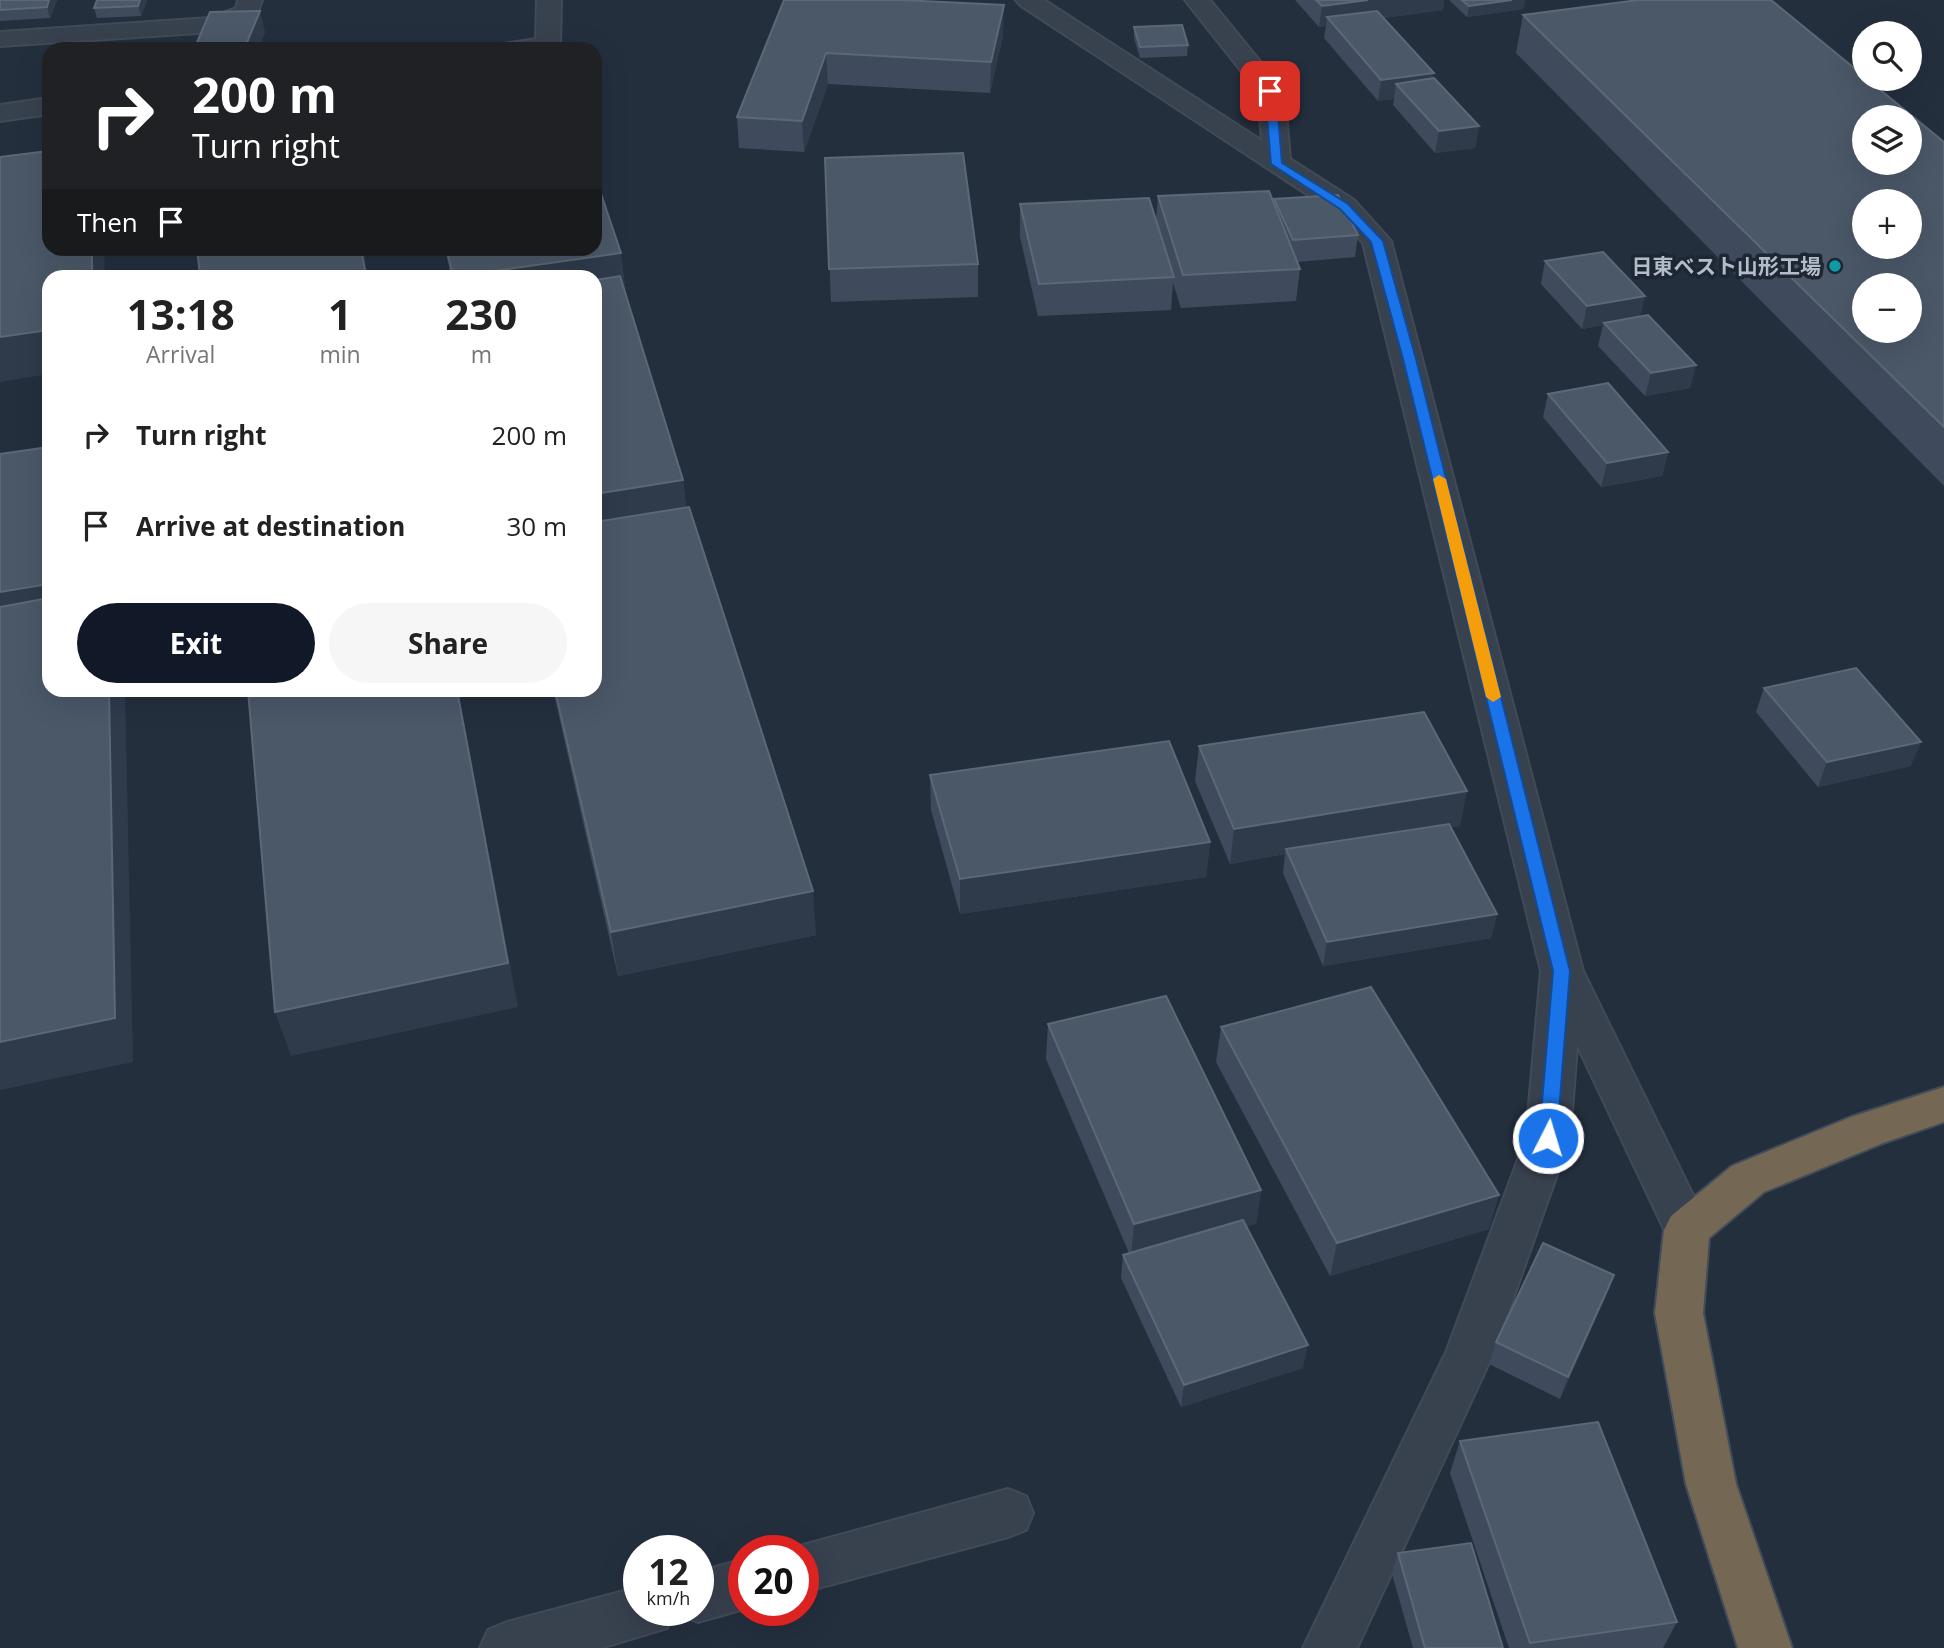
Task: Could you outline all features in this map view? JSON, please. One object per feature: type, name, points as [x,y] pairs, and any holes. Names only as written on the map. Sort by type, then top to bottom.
[{"type":"highway","points":[[1765,1648],[1711,1484],[1679,1313],[1687,1230],[1748,1179],[1867,1130],[1944,1104]]},
{"type":"street","points":[[0,39],[214,25],[247,12],[250,0]]},
{"type":"street","points":[[548,42],[549,0]]},
{"type":"street","points":[[1028,0],[1344,206],[1377,241],[1562,971],[1687,1230]]},
{"type":"street","points":[[1197,0],[1270,91],[1277,164]]},
{"type":"street","points":[[0,113],[42,107]]},
{"type":"street","points":[[1330,1648],[1470,1352],[1548,1138],[1562,971]]},
{"type":"street","points":[[819,1564],[1008,1513]]},
{"type":"street","points":[[507,1648],[623,1617]]},
{"type":"building","points":[[0,0],[49,0],[47,7],[0,10]]},
{"type":"building","points":[[97,0],[140,0],[138,6],[94,8]]},
{"type":"building","points":[[784,0],[902,0],[1004,5],[991,62],[826,53],[802,121],[737,117]]},
{"type":"building","points":[[1316,0],[1368,0],[1322,6]]},
{"type":"building","points":[[1462,0],[1512,0],[1469,6]]},
{"type":"building","name":"日東ベスト山形工場","points":[[1638,0],[1771,0],[1852,66],[1852,91],[1882,91],[1899,105],[1852,105],[1852,175],[1922,175],[1922,124],[1944,142],[1944,427],[1858,343],[1922,343],[1922,273],[1852,273],[1852,337],[1523,15]]},
{"type":"building","points":[[260,11],[247,42],[197,42],[210,12]]},
{"type":"building","points":[[1377,11],[1434,73],[1381,80],[1327,17]]},
{"type":"building","points":[[1182,25],[1188,45],[1140,47],[1134,27]]},
{"type":"building","points":[[1434,78],[1479,126],[1439,131],[1396,84]]},
{"type":"building","points":[[42,152],[42,256],[92,256],[92,270],[42,270],[42,331],[0,337],[0,157]]},
{"type":"building","points":[[963,153],[978,264],[829,269],[825,158]]},
{"type":"building","points":[[1269,191],[1300,269],[1183,275],[1158,196]]},
{"type":"building","points":[[1338,195],[1358,235],[1293,240],[1274,199]]},
{"type":"building","points":[[602,197],[621,253],[602,256]]},
{"type":"building","points":[[1149,198],[1174,277],[1039,284],[1020,204]]},
{"type":"building","points":[[1603,252],[1645,296],[1587,306],[1545,261]]},
{"type":"building","points":[[198,256],[362,256],[365,270],[199,270]]},
{"type":"building","points":[[448,256],[600,256],[501,270],[452,270]]},
{"type":"building","points":[[620,276],[683,480],[602,493],[602,279]]},
{"type":"building","points":[[1648,315],[1696,365],[1651,373],[1604,323]]},
{"type":"building","points":[[1608,383],[1668,452],[1607,463],[1548,394]]},
{"type":"building","points":[[42,448],[42,585],[0,592],[0,454]]},
{"type":"building","points":[[689,507],[813,891],[611,932],[557,697],[602,697],[602,521]]},
{"type":"building","points":[[42,599],[42,697],[109,697],[115,1018],[0,1042],[0,607]]},
{"type":"building","points":[[1856,668],[1921,742],[1827,762],[1764,688]]},
{"type":"building","points":[[249,697],[458,697],[508,963],[275,1012]]},
{"type":"building","points":[[1424,712],[1467,791],[1234,829],[1199,746]]},
{"type":"building","points":[[1169,741],[1210,842],[960,879],[930,775]]},
{"type":"building","points":[[1449,824],[1497,914],[1327,942],[1286,849]]},
{"type":"building","points":[[1371,987],[1499,1195],[1337,1243],[1221,1027]]},
{"type":"building","points":[[1166,996],[1261,1190],[1134,1224],[1048,1024]]},
{"type":"building","points":[[1243,1220],[1308,1345],[1184,1385],[1123,1255]]},
{"type":"building","points":[[1543,1243],[1614,1275],[1568,1377],[1496,1342]]},
{"type":"building","points":[[1598,1422],[1677,1622],[1530,1643],[1460,1441]]},
{"type":"building","points":[[1471,1543],[1503,1648],[1425,1648],[1398,1553]]},
{"type":"slow traffic","points":[[1439,479],[1493,697]]},
{"type":"place","name":"日東ベスト山形工場","points":[[1835,266]]},
{"type":"route","points":[[1270,91],[1277,164],[1344,206],[1377,241],[1409,359],[1562,971],[1548,1138]]}]
